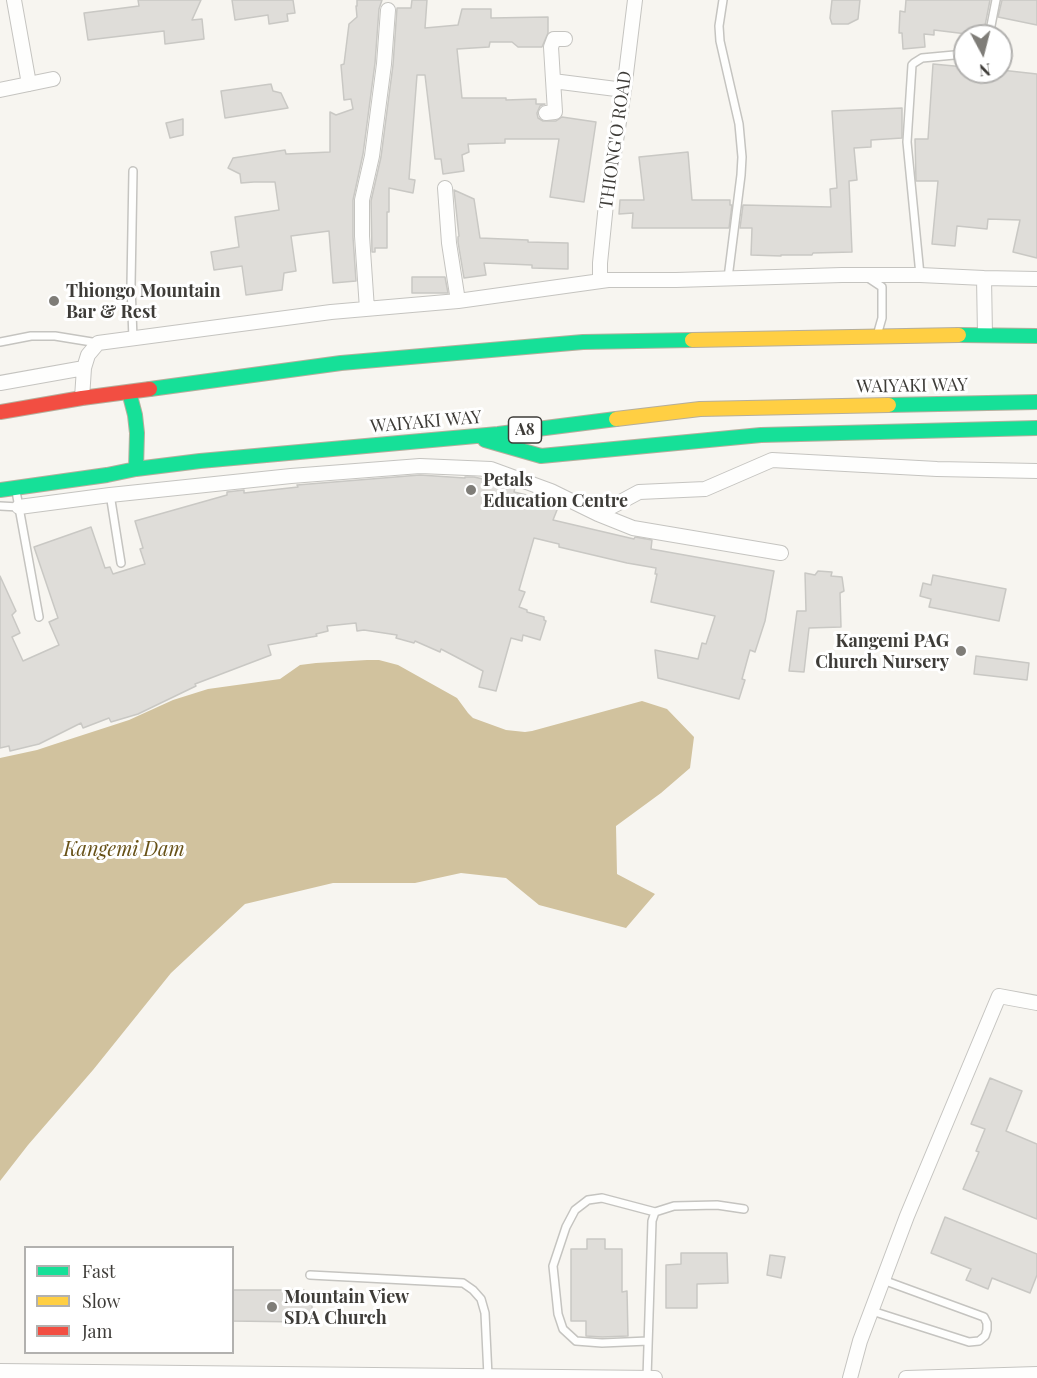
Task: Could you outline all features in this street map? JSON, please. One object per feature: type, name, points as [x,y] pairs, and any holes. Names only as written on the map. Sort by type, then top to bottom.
[{"type":"highway","points":[[0,412],[82,398],[341,363],[583,342],[1037,336]]},
{"type":"highway","points":[[129,392],[137,433],[136,469]]},
{"type":"highway","name":"WAIYAKI WAY","points":[[0,490],[200,461],[471,436],[700,410],[1037,402]]},
{"type":"highway","points":[[471,436],[541,456],[761,435],[1037,428]]},
{"type":"street","points":[[14,0],[29,84]]},
{"type":"street","name":"THIONG'O ROAD","points":[[600,281],[606,204],[635,0]]},
{"type":"street","points":[[367,309],[362,200],[372,156],[384,64],[388,10]]},
{"type":"street","points":[[546,113],[555,112],[551,46],[554,39],[565,39]]},
{"type":"street","points":[[0,90],[53,79]]},
{"type":"street","points":[[553,81],[624,90]]},
{"type":"street","points":[[445,188],[449,243],[458,301]]},
{"type":"street","points":[[82,398],[84,368],[88,355],[98,343],[331,312],[458,301],[608,280],[864,275],[1037,279]]},
{"type":"street","points":[[984,278],[985,336]]},
{"type":"street","points":[[0,383],[84,368]]},
{"type":"street","points":[[598,514],[639,492],[705,489],[772,460],[937,469],[1037,471]]},
{"type":"street","points":[[19,507],[291,476],[420,466],[491,469],[551,491],[633,528],[782,553]]},
{"type":"street","points":[[850,1378],[860,1341],[907,1216],[999,996],[1037,1003]]},
{"type":"street","points":[[0,1371],[655,1378]]},
{"type":"street","points":[[906,1378],[1037,1374]]},
{"type":"lane","points":[[723,0],[719,26],[720,41],[739,124],[742,157],[728,278]]},
{"type":"lane","points":[[991,24],[996,0]]},
{"type":"lane","points":[[920,275],[907,142],[910,77],[912,65],[922,58],[953,55]]},
{"type":"lane","points":[[133,171],[131,285],[133,339]]},
{"type":"lane","points":[[864,275],[882,287],[882,318],[876,338]]},
{"type":"lane","points":[[0,342],[31,336],[55,336],[98,343]]},
{"type":"lane","points":[[107,475],[121,563]]},
{"type":"lane","points":[[16,488],[39,616]]},
{"type":"lane","points":[[0,506],[19,507]]},
{"type":"lane","points":[[648,1341],[602,1343],[576,1341],[563,1329],[558,1314],[554,1266],[566,1227],[575,1210],[588,1200],[602,1198],[655,1212],[674,1206],[717,1205],[744,1209]]},
{"type":"lane","points":[[647,1378],[652,1221],[655,1212]]},
{"type":"lane","points":[[310,1275],[463,1283],[480,1299],[484,1313],[488,1376]]},
{"type":"lane","points":[[872,1311],[969,1342],[979,1341],[985,1336],[987,1323],[984,1317],[883,1280]]},
{"type":"water","name":"Kangemi Dam","points":[[379,660],[398,665],[457,698],[473,718],[506,730],[532,731],[642,701],[667,709],[694,737],[690,768],[616,826],[617,874],[655,894],[626,928],[539,905],[506,878],[461,873],[415,883],[333,883],[245,904],[171,973],[0,1181],[0,758],[37,750],[129,720],[173,700],[208,689],[280,679],[300,665]]},
{"type":"building","points":[[138,0],[201,0],[192,20],[202,19],[204,39],[165,44],[164,31],[88,40],[84,13],[139,6]]},
{"type":"building","points":[[232,0],[293,0],[295,13],[287,14],[288,21],[269,24],[268,15],[235,20]]},
{"type":"building","points":[[357,0],[382,0],[379,9],[375,63],[363,154],[353,200],[356,281],[333,283],[329,231],[291,236],[296,271],[284,273],[282,290],[246,295],[242,266],[214,270],[211,252],[239,247],[235,217],[279,210],[275,182],[241,183],[240,174],[228,168],[233,158],[285,150],[286,154],[330,152],[330,112],[336,115],[353,109],[351,99],[344,100],[341,65],[344,64],[349,24],[357,17]]},
{"type":"building","points":[[412,0],[427,0],[425,28],[458,25],[462,9],[491,9],[491,18],[548,17],[548,33],[542,47],[518,47],[512,42],[490,42],[489,47],[457,49],[462,98],[536,99],[536,104],[545,104],[540,106],[537,113],[538,118],[543,121],[556,121],[562,117],[596,122],[584,202],[550,197],[559,139],[505,139],[505,143],[468,144],[469,152],[462,155],[464,171],[443,174],[441,159],[435,159],[425,75],[417,75],[409,179],[415,180],[413,193],[389,188],[387,248],[375,248],[375,252],[372,252],[371,201],[381,157],[393,65],[397,8],[411,8]]},
{"type":"building","points":[[832,0],[860,0],[858,19],[848,24],[832,24],[830,18]]},
{"type":"building","points":[[906,0],[990,0],[985,24],[953,24],[953,32],[934,30],[934,35],[924,34],[925,47],[903,49],[902,33],[899,33],[900,11],[905,12]]},
{"type":"building","points":[[1002,0],[1037,0],[1037,25],[998,17]]},
{"type":"building","points":[[933,64],[953,66],[953,84],[1013,84],[1013,71],[1037,74],[1037,258],[1013,252],[1020,220],[988,219],[987,229],[957,226],[955,246],[932,244],[938,181],[916,181],[915,139],[928,139]]},
{"type":"building","points":[[271,84],[273,91],[281,93],[288,108],[225,118],[221,91]]},
{"type":"building","points":[[902,108],[902,138],[871,140],[871,147],[854,148],[857,180],[849,181],[852,252],[781,256],[751,255],[752,228],[740,228],[743,205],[831,207],[830,189],[837,188],[832,111]]},
{"type":"building","points":[[183,119],[183,135],[170,138],[166,123]]},
{"type":"building","points":[[688,152],[692,200],[730,200],[730,205],[732,205],[729,228],[632,228],[633,213],[619,214],[620,200],[644,200],[639,157]]},
{"type":"building","points":[[454,190],[474,199],[480,238],[568,243],[568,269],[484,263],[486,275],[464,278],[458,242]]},
{"type":"building","points":[[412,277],[445,277],[448,293],[412,293]]},
{"type":"building","points":[[420,475],[474,477],[506,484],[515,487],[514,492],[544,498],[559,505],[553,520],[634,539],[635,537],[652,540],[651,549],[774,571],[765,621],[755,652],[750,650],[739,699],[658,678],[655,650],[698,659],[702,643],[706,644],[715,616],[651,602],[657,574],[655,574],[656,568],[559,547],[559,544],[534,538],[519,590],[525,592],[519,607],[544,617],[546,621],[540,640],[523,635],[522,641],[511,638],[496,691],[479,687],[483,671],[441,649],[440,652],[415,641],[414,643],[396,638],[397,635],[357,631],[356,623],[327,626],[328,631],[316,634],[317,636],[268,645],[271,655],[195,684],[196,686],[138,714],[111,722],[109,718],[83,728],[81,723],[39,744],[10,751],[9,746],[0,748],[0,576],[16,611],[12,615],[20,633],[12,637],[23,661],[59,645],[49,622],[58,618],[34,547],[91,527],[105,568],[110,567],[113,574],[145,564],[135,521],[227,495],[227,492],[244,490],[244,493],[298,487],[297,485]]},
{"type":"building","points":[[818,571],[832,572],[831,576],[842,577],[844,591],[840,593],[841,627],[809,628],[804,672],[789,671],[797,611],[806,611],[805,573],[815,575]]},
{"type":"building","points":[[933,575],[1006,589],[999,621],[929,607],[931,599],[920,596],[923,583],[931,585]]},
{"type":"building","points":[[976,656],[1029,663],[1027,680],[974,674]]},
{"type":"building","points":[[990,1078],[1022,1091],[1006,1131],[1037,1144],[1037,1219],[963,1189],[979,1152],[976,1151],[985,1129],[971,1124]]},
{"type":"building","points":[[945,1217],[1037,1254],[1037,1275],[1030,1293],[992,1278],[988,1289],[966,1280],[971,1269],[931,1253]]},
{"type":"building","points":[[587,1239],[605,1239],[605,1249],[622,1249],[622,1292],[627,1291],[628,1336],[586,1336],[586,1321],[571,1321],[571,1249],[587,1249]]},
{"type":"building","points":[[681,1253],[727,1253],[728,1283],[697,1284],[697,1308],[666,1308],[666,1265],[681,1264]]},
{"type":"building","points":[[770,1255],[785,1257],[781,1278],[767,1275]]},
{"type":"building","name":"Mountain View SDA Church","points":[[234,1290],[304,1290],[304,1299],[312,1299],[312,1314],[302,1314],[302,1322],[234,1321]]},
{"type":"traffic: fast","points":[[959,335],[1037,336]]},
{"type":"traffic: fast","points":[[150,389],[341,363],[583,342],[692,340]]},
{"type":"traffic: fast","points":[[129,392],[137,433],[136,469]]},
{"type":"traffic: fast","points":[[889,405],[1037,402]]},
{"type":"traffic: fast","points":[[0,490],[200,461],[498,434],[616,419]]},
{"type":"traffic: fast","points":[[485,440],[541,456],[761,435],[1037,428]]},
{"type":"traffic: slow","points":[[692,340],[959,335]]},
{"type":"traffic: slow","points":[[616,419],[700,409],[889,405]]},
{"type":"traffic: jam","points":[[0,412],[150,389]]},
{"type":"place","name":"Thiongo Mountain Bar & Rest","points":[[54,301]]},
{"type":"place","name":"Petals Education Centre","points":[[471,490]]},
{"type":"place","name":"Kangemi PAG Church Nursery","points":[[961,651]]},
{"type":"place","name":"Mountain View SDA Church","points":[[272,1307]]}]
